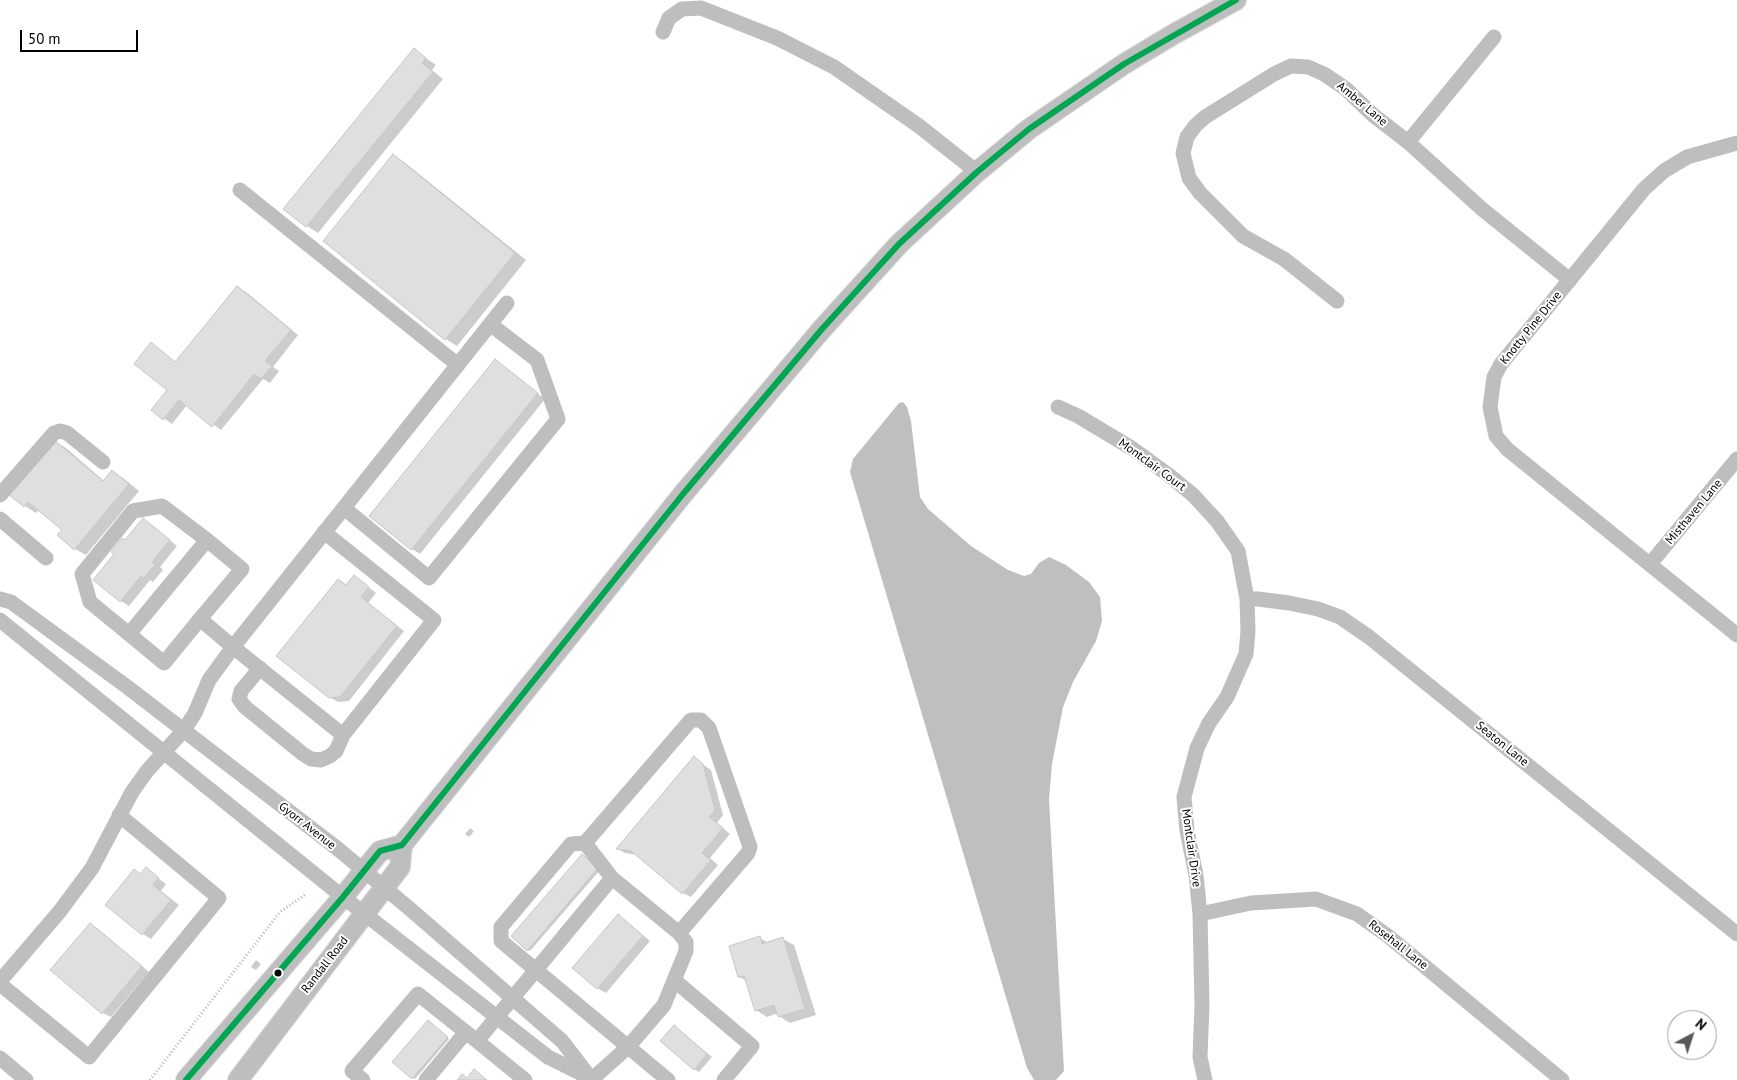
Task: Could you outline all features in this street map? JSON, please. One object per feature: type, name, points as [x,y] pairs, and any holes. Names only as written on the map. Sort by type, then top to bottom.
[{"type":"main road","points":[[186,1080],[343,897],[380,851],[402,845],[683,494],[822,329],[899,244],[977,172],[1029,129],[1093,84],[1174,34],[1236,0]]},
{"type":"main road","name":"Randall Road","points":[[238,1080],[400,867],[402,845]]},
{"type":"street","points":[[663,32],[670,18],[682,9],[701,8],[777,38],[834,67],[919,126],[977,172]]},
{"type":"street","points":[[1408,142],[1494,37]]},
{"type":"street","name":"Amber Lane","points":[[1337,301],[1284,259],[1243,236],[1200,193],[1189,178],[1183,153],[1187,137],[1194,126],[1274,74],[1291,66],[1308,67],[1324,74],[1346,89],[1482,209],[1570,280]]},
{"type":"street","name":"Knotty Pine Drive","points":[[1737,143],[1687,157],[1664,171],[1644,189],[1501,364],[1494,377],[1490,407],[1496,436],[1507,449],[1737,635]]},
{"type":"street","points":[[240,190],[458,365]]},
{"type":"street","points":[[119,815],[219,898],[89,1057],[0,983],[60,912],[92,868],[119,815],[147,771],[184,730],[195,713],[209,680],[232,647],[508,303]]},
{"type":"street","points":[[344,508],[430,578],[558,419],[537,360],[490,324]]},
{"type":"street","name":"Montclair Court","points":[[1058,407],[1078,416],[1132,449],[1193,495],[1217,521],[1238,552],[1247,599]]},
{"type":"street","points":[[0,495],[54,433],[60,431],[67,433],[104,462]]},
{"type":"street","name":"Misthaven Lane","points":[[1650,564],[1737,460]]},
{"type":"street","points":[[162,506],[242,569],[200,619],[164,663],[90,602],[82,574],[133,511],[162,506]]},
{"type":"street","points":[[0,519],[46,558]]},
{"type":"street","points":[[260,668],[241,691],[239,700],[303,754],[310,759],[321,760],[336,751],[343,734],[434,620],[324,532]]},
{"type":"street","points":[[129,634],[207,540]]},
{"type":"street","name":"Seaton Lane","points":[[1247,599],[1258,598],[1318,609],[1340,617],[1362,632],[1737,934]]},
{"type":"street","name":"Gyorr Avenue","points":[[0,599],[11,602],[184,730],[385,888],[562,1041],[592,1080]]},
{"type":"street","name":"Montclair Drive","points":[[1205,1080],[1200,1057],[1202,1006],[1200,914],[1196,875],[1187,831],[1184,797],[1197,748],[1209,723],[1227,697],[1246,654],[1248,631],[1247,599]]},
{"type":"street","points":[[200,619],[232,647],[343,734]]},
{"type":"street","points":[[0,620],[343,897],[548,1057],[592,1080],[628,1047],[664,1005],[686,951],[686,942],[679,933],[612,878],[585,843]]},
{"type":"street","points":[[668,1080],[501,941],[501,927],[571,844],[585,843],[691,720],[701,720],[709,728],[750,847],[748,853],[679,933]]},
{"type":"street","points":[[426,1080],[472,1036],[497,1017],[612,878]]},
{"type":"street","name":"Rosehall Lane","points":[[1200,914],[1251,903],[1316,899],[1357,914],[1388,936],[1562,1080]]},
{"type":"street","points":[[674,980],[752,1046],[724,1080]]},
{"type":"street","points":[[363,1080],[352,1071],[418,994],[525,1080]]},
{"type":"street","points":[[0,1058],[26,1080]]},
{"type":"path","points":[[150,1080],[280,912],[306,894]]},
{"type":"shaded area","points":[[903,402],[907,407],[911,421],[920,497],[928,509],[971,546],[1008,570],[1024,576],[1031,574],[1039,563],[1049,557],[1066,565],[1089,582],[1100,597],[1102,621],[1096,641],[1073,682],[1063,707],[1052,764],[1049,799],[1064,1071],[1056,1080],[1034,1080],[1027,1068],[850,472],[853,459],[899,403]]},
{"type":"building","points":[[414,48],[426,58],[422,63],[433,72],[306,227],[283,209]]},
{"type":"building","points":[[393,154],[515,253],[445,340],[323,241]]},
{"type":"building","points":[[237,286],[291,330],[265,361],[272,366],[261,379],[254,374],[212,427],[179,400],[163,420],[151,410],[167,390],[134,364],[151,342],[175,362]]},
{"type":"building","points":[[495,359],[538,393],[411,550],[369,516]]},
{"type":"building","points":[[54,440],[103,481],[112,470],[129,484],[74,550],[57,535],[62,530],[28,502],[24,507],[9,495]]},
{"type":"building","points":[[143,518],[170,540],[152,562],[155,565],[144,578],[141,576],[120,602],[93,580],[114,554],[111,552],[122,538],[125,540]]},
{"type":"building","points":[[354,575],[369,587],[361,597],[397,626],[340,697],[329,698],[276,656],[338,579],[346,585]]},
{"type":"building","points":[[694,756],[703,764],[715,810],[709,817],[723,828],[702,853],[711,860],[682,894],[631,851],[616,849]]},
{"type":"building","points":[[582,854],[598,868],[527,951],[511,936]]},
{"type":"building","points":[[146,867],[159,878],[153,885],[171,900],[142,935],[105,905],[134,869],[140,874]]},
{"type":"building","points":[[618,914],[643,936],[597,989],[572,968]]},
{"type":"building","points":[[90,923],[142,966],[102,1014],[50,970]]},
{"type":"building","points":[[760,936],[762,944],[783,937],[805,1009],[778,1017],[774,1005],[755,1011],[744,976],[738,977],[729,946]]},
{"type":"building","points":[[428,1020],[448,1037],[412,1079],[392,1062]]},
{"type":"building","points":[[674,1025],[707,1054],[694,1070],[660,1041]]},
{"type":"building","points":[[474,1069],[487,1080],[457,1080],[462,1074],[467,1078]]},
{"type":"transit line","points":[[186,1080],[343,897],[380,851],[402,845],[683,494],[822,329],[899,244],[977,172],[1029,129],[1124,64],[1236,0]]}]
